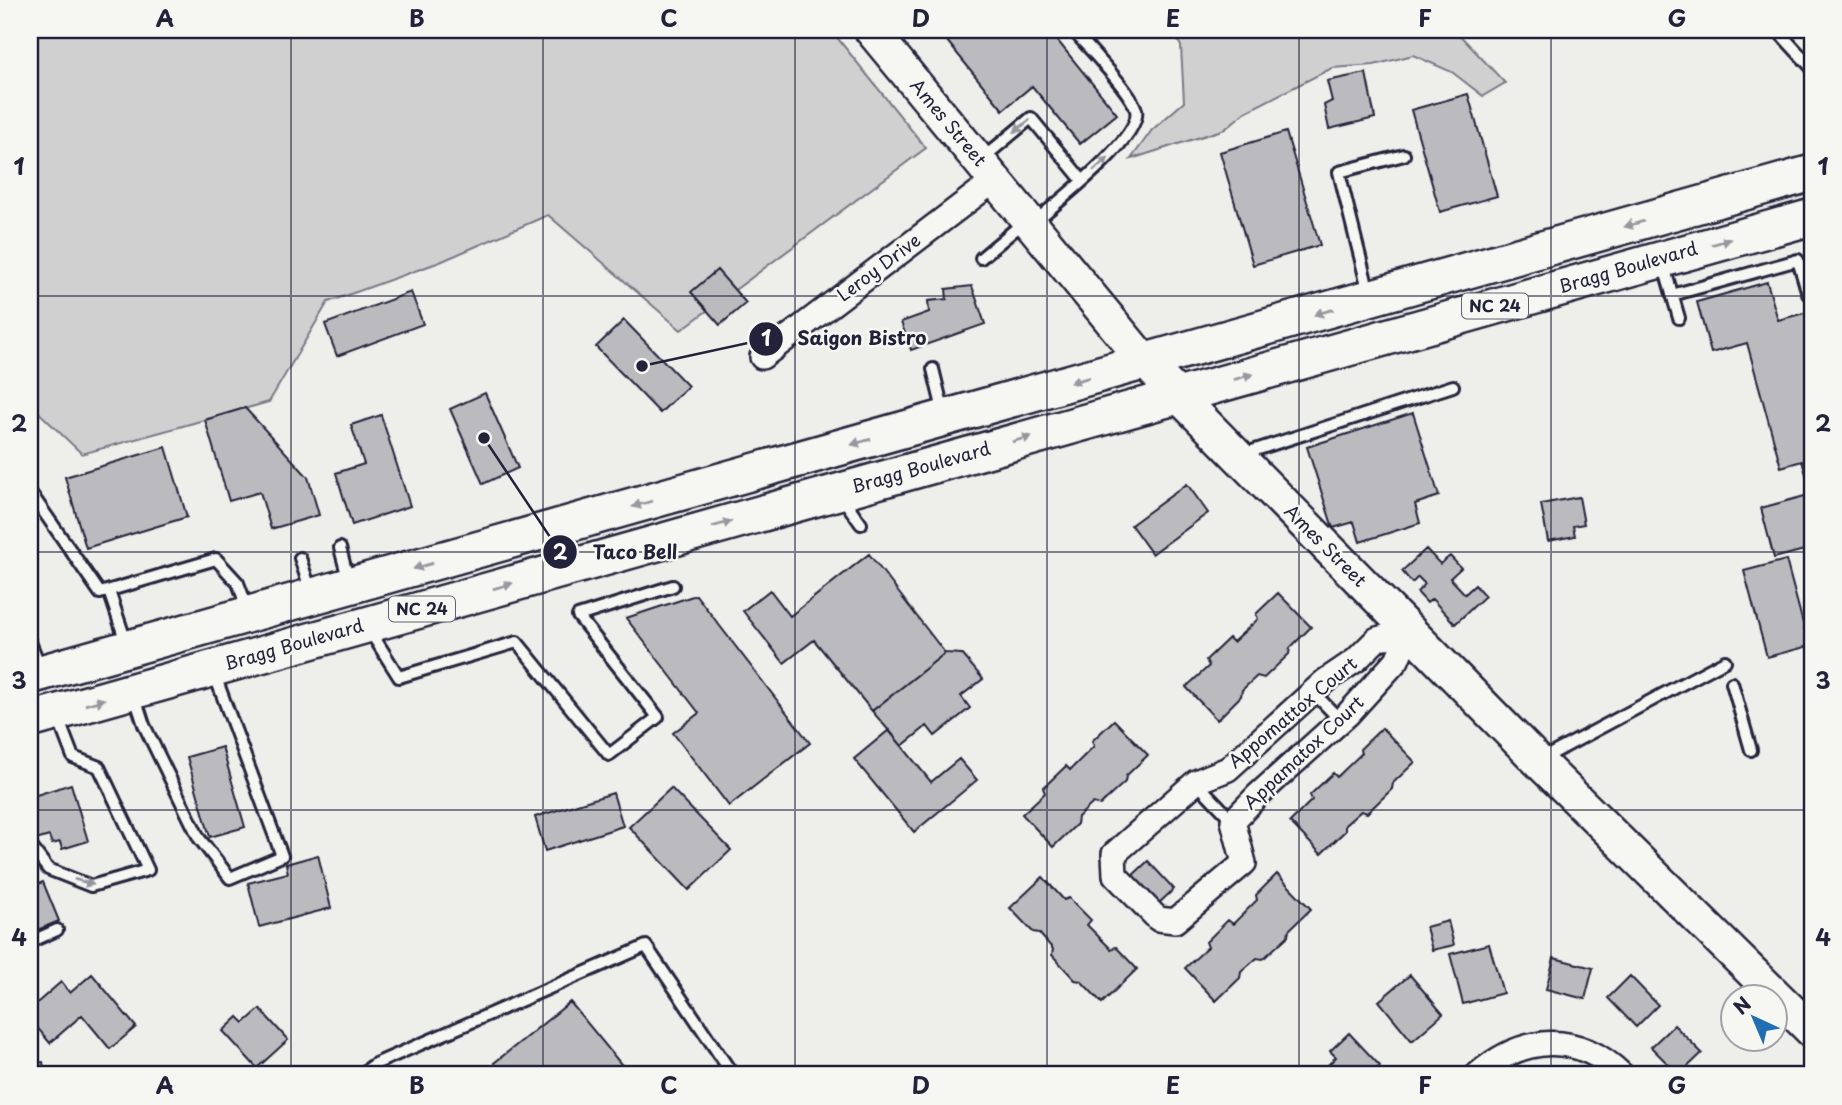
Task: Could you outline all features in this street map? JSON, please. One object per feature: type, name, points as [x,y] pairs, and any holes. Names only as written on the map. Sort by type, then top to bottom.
[{"type":"main road","name":"NC 24","points":[[34,664],[129,649],[1812,173]]},
{"type":"main road","name":"Bragg Boulevard","points":[[43,717],[1812,217]]},
{"type":"street","name":"Ames Street","points":[[871,30],[1145,362],[1538,761],[1812,1031]]},
{"type":"street","name":"Leroy Drive","points":[[762,357],[987,170]]},
{"type":"street","name":"Appomattox Court","points":[[1114,854],[1196,782],[1228,769],[1313,692],[1356,660],[1377,639],[1409,631]]},
{"type":"street","name":"Appamatox Court","points":[[1114,854],[1115,875],[1158,919],[1175,920],[1244,863],[1233,821],[1341,721],[1397,660],[1409,631]]},
{"type":"street","points":[[1477,1075],[1507,1053],[1536,1044],[1552,1043],[1582,1048],[1609,1063],[1622,1075]]},
{"type":"lane","points":[[981,258],[1083,180],[1108,158],[1135,124],[1137,111],[1130,98],[1073,30]]},
{"type":"lane","points":[[1777,30],[1812,68]]},
{"type":"lane","points":[[987,170],[1031,118],[1083,180]]},
{"type":"lane","points":[[1371,299],[1339,172],[1404,155]]},
{"type":"lane","points":[[1662,259],[1679,318]]},
{"type":"lane","points":[[1672,295],[1798,260],[1808,293]]},
{"type":"lane","points":[[933,369],[945,418]]},
{"type":"lane","points":[[1237,456],[1453,386]]},
{"type":"lane","points":[[838,491],[861,524]]},
{"type":"lane","points":[[30,492],[100,593],[216,559],[238,583],[249,615]]},
{"type":"lane","points":[[340,548],[350,586]]},
{"type":"lane","points":[[300,558],[312,597]]},
{"type":"lane","points":[[366,625],[399,677],[517,642],[609,755],[658,717],[578,615],[673,586]]},
{"type":"lane","points":[[109,591],[129,649]]},
{"type":"lane","points":[[1538,761],[1725,660]]},
{"type":"lane","points":[[134,691],[144,725],[199,838],[230,878],[282,856],[213,668]]},
{"type":"lane","points":[[1732,683],[1751,750]]},
{"type":"lane","points":[[1313,692],[1341,721]]},
{"type":"lane","points":[[30,845],[48,869],[91,886],[148,870],[99,767],[73,757],[43,717]]},
{"type":"lane","points":[[1196,782],[1233,821]]},
{"type":"lane","points":[[30,942],[57,930]]},
{"type":"lane","points":[[360,1075],[375,1064],[646,946],[733,1075]]},
{"type":"shaded area","points":[[30,30],[831,30],[926,148],[681,330],[548,215],[440,262],[328,302],[269,402],[82,454],[30,404]]},
{"type":"shaded area","points":[[1172,30],[1455,30],[1505,83],[1483,96],[1452,72],[1413,55],[1374,65],[1332,68],[1245,112],[1225,129],[1131,159],[1152,130],[1184,102],[1181,46]]},
{"type":"building","points":[[938,30],[1049,30],[1117,114],[1080,144],[1032,86],[1003,110]]},
{"type":"building","points":[[1366,73],[1375,118],[1329,129],[1324,105],[1332,101],[1327,81]]},
{"type":"building","points":[[1468,94],[1497,196],[1440,212],[1411,110]]},
{"type":"building","points":[[1286,132],[1320,245],[1253,265],[1220,152]]},
{"type":"building","points":[[717,270],[746,303],[720,325],[691,292]]},
{"type":"building","points":[[1767,282],[1778,320],[1812,311],[1812,494],[1802,461],[1781,467],[1747,343],[1711,353],[1697,302]]},
{"type":"building","points":[[972,286],[985,324],[911,350],[901,322],[929,312],[928,301],[947,299],[946,289]]},
{"type":"building","points":[[411,292],[423,324],[337,356],[325,324]]},
{"type":"building","points":[[624,320],[688,386],[660,413],[596,347]]},
{"type":"building","points":[[485,393],[518,468],[483,484],[450,409]]},
{"type":"building","points":[[245,408],[308,477],[319,515],[271,529],[260,492],[229,501],[205,420]]},
{"type":"building","points":[[1413,413],[1439,496],[1415,504],[1420,523],[1360,542],[1354,522],[1333,528],[1307,447]]},
{"type":"building","points":[[381,415],[410,506],[352,525],[336,473],[364,464],[351,425]]},
{"type":"building","points":[[166,447],[187,517],[86,548],[65,477]]},
{"type":"building","points":[[1187,484],[1208,513],[1152,554],[1131,525]]},
{"type":"building","points":[[1812,494],[1812,565],[1808,549],[1774,558],[1761,508]]},
{"type":"building","points":[[1579,497],[1584,524],[1573,526],[1575,536],[1548,541],[1541,504]]},
{"type":"building","points":[[1426,549],[1440,564],[1450,556],[1461,568],[1450,578],[1465,594],[1475,585],[1485,596],[1455,624],[1432,599],[1427,603],[1417,592],[1425,584],[1418,577],[1412,583],[1402,571]]},
{"type":"building","points":[[869,554],[945,653],[872,711],[814,640],[784,663],[743,611],[770,590],[790,616]]},
{"type":"building","points":[[1786,560],[1809,646],[1767,657],[1744,571]]},
{"type":"building","points":[[1278,593],[1311,627],[1290,648],[1289,654],[1264,678],[1257,676],[1242,690],[1241,696],[1217,720],[1186,687],[1209,666],[1206,660],[1229,638],[1233,642],[1258,619],[1256,614]]},
{"type":"building","points":[[696,595],[810,743],[729,806],[673,733],[699,713],[626,618]]},
{"type":"building","points":[[945,653],[962,654],[983,679],[961,696],[970,708],[935,736],[927,726],[902,746],[872,711]]},
{"type":"building","points":[[1114,720],[1148,755],[1126,776],[1125,782],[1100,805],[1093,803],[1078,817],[1077,824],[1053,847],[1022,814],[1045,793],[1043,788],[1066,766],[1070,770],[1094,746],[1092,741]]},
{"type":"building","points":[[1382,728],[1415,762],[1367,813],[1361,811],[1345,825],[1345,831],[1321,854],[1290,822],[1312,800],[1310,795],[1333,773],[1337,777],[1361,754],[1360,749]]},
{"type":"building","points":[[889,730],[931,782],[959,759],[977,780],[914,832],[854,759]]},
{"type":"building","points":[[222,747],[245,827],[210,837],[187,757]]},
{"type":"building","points":[[71,784],[88,841],[62,849],[60,842],[52,844],[49,836],[30,842],[30,797]]},
{"type":"building","points":[[671,788],[731,850],[689,890],[629,827]]},
{"type":"building","points":[[613,793],[623,826],[545,851],[535,817]]},
{"type":"building","points":[[318,855],[331,908],[259,927],[248,883],[288,873],[286,864]]},
{"type":"building","points":[[1148,861],[1174,889],[1157,905],[1131,877]]},
{"type":"building","points":[[1277,874],[1311,909],[1289,930],[1288,936],[1263,959],[1257,958],[1241,972],[1240,978],[1216,1001],[1185,968],[1208,947],[1206,942],[1228,920],[1233,924],[1257,900],[1256,895]]},
{"type":"building","points":[[1043,877],[1064,900],[1069,898],[1091,920],[1087,925],[1111,949],[1116,947],[1137,969],[1102,1003],[1081,981],[1075,980],[1052,955],[1053,949],[1039,933],[1033,932],[1010,908]]},
{"type":"building","points":[[43,882],[59,921],[30,933],[30,887]]},
{"type":"building","points":[[1448,921],[1454,945],[1432,950],[1426,927]]},
{"type":"building","points":[[1489,944],[1503,993],[1463,1004],[1450,954]]},
{"type":"building","points":[[1554,958],[1593,968],[1585,999],[1546,989]]},
{"type":"building","points":[[92,974],[136,1027],[110,1049],[82,1015],[50,1043],[30,1019],[30,1009],[61,982],[70,993]]},
{"type":"building","points":[[1410,975],[1443,1014],[1412,1041],[1379,1001]]},
{"type":"building","points":[[1630,976],[1658,1005],[1636,1027],[1608,998]]},
{"type":"building","points":[[570,1002],[630,1075],[504,1075],[494,1063]]},
{"type":"building","points":[[260,1009],[288,1040],[257,1068],[223,1031],[238,1017],[244,1023]]},
{"type":"building","points":[[1674,1025],[1702,1053],[1679,1075],[1651,1047]]},
{"type":"building","points":[[1349,1033],[1380,1066],[1370,1075],[1336,1075],[1327,1066],[1336,1057],[1330,1051]]},
{"type":"building","points":[[43,1062],[45,1075],[30,1075],[30,1063]]},
{"type":"place","name":"Saigon Bistro","points":[[642,366]]},
{"type":"place","name":"Taco Bell","points":[[484,438]]}]
